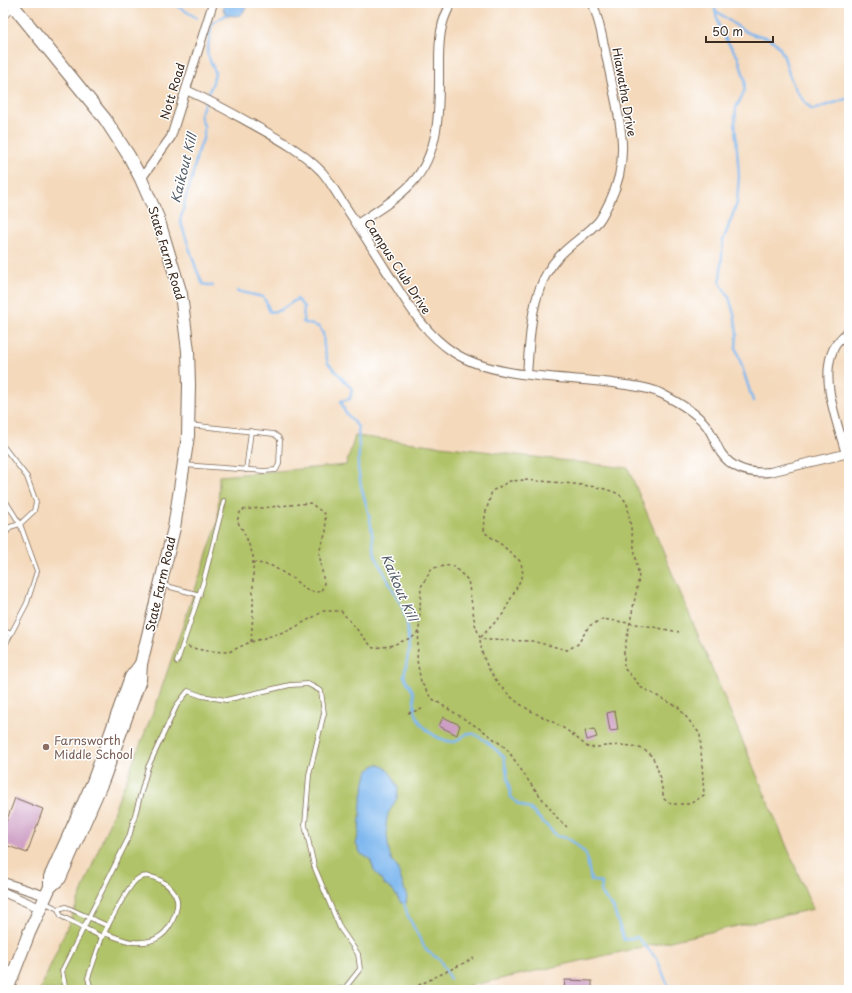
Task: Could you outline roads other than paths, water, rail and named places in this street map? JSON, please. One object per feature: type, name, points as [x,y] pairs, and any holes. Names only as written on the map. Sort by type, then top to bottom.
[{"type":"main road","name":"State Farm Road","points":[[7,990],[44,898],[60,878],[103,780],[140,680],[141,664],[174,528],[184,465],[190,385],[188,351],[181,294],[158,218],[141,179],[105,119],[13,6]]},
{"type":"street","name":"Nott Road","points":[[141,179],[171,137],[213,3]]},
{"type":"street","points":[[357,224],[400,194],[412,183],[426,163],[432,148],[436,129],[439,38],[444,19],[452,3]]},
{"type":"street","name":"Hiawatha Drive","points":[[526,374],[533,314],[537,296],[547,271],[560,255],[598,222],[617,187],[621,173],[623,160],[622,134],[602,34],[592,3]]},
{"type":"street","name":"Campus Club Drive","points":[[186,90],[209,100],[285,142],[306,157],[323,174],[357,224],[416,318],[442,344],[454,353],[478,365],[492,368],[526,374],[612,383],[644,388],[661,393],[695,414],[710,431],[722,453],[730,462],[738,468],[747,471],[758,473],[770,472],[848,454]]},
{"type":"street","points":[[848,454],[832,402],[829,371],[830,360],[835,347],[849,330]]},
{"type":"street","points":[[3,882],[44,898]]},
{"type":"street","points":[[3,892],[44,898]]},
{"type":"lane","points":[[3,18],[13,6]]},
{"type":"lane","points":[[184,465],[264,471],[276,470],[279,464],[280,440],[274,434],[188,425]]},
{"type":"lane","points":[[246,470],[251,431]]},
{"type":"lane","points":[[3,446],[27,477],[36,502],[34,511],[20,524],[10,527],[3,538]]},
{"type":"lane","points":[[3,497],[20,524],[37,571],[27,603],[3,649]]},
{"type":"lane","points":[[177,662],[184,646],[200,595],[224,501]]},
{"type":"lane","points":[[160,584],[200,595]]},
{"type":"lane","points":[[3,630],[11,634]]},
{"type":"lane","points":[[66,990],[62,971],[83,928],[90,918],[129,837],[148,767],[177,705],[188,691],[202,696],[226,700],[290,685],[308,684],[321,691],[324,713],[309,775],[305,825],[314,866],[340,928],[358,954],[360,969],[345,988],[336,990]]},
{"type":"lane","points":[[91,990],[88,978],[102,937],[104,933],[130,887],[137,879],[145,875],[158,878],[173,891],[177,900],[176,910],[170,928],[158,938],[145,942],[132,942],[104,933]]},
{"type":"lane","points":[[44,898],[58,909],[61,916],[102,937]]},
{"type":"lane","points":[[58,909],[66,907],[108,926]]},
{"type":"water","points":[[224,3],[248,3],[240,15],[235,16],[226,15],[223,9]]},
{"type":"water","points":[[378,764],[386,768],[393,777],[398,788],[397,798],[388,814],[386,825],[389,852],[392,861],[397,867],[407,897],[406,903],[401,903],[394,892],[384,884],[374,870],[370,859],[361,854],[356,844],[359,833],[361,801],[367,773],[373,766]]},
{"type":"waterway","name":"Kaikout Kill","points":[[172,3],[197,18]]},
{"type":"waterway","points":[[716,3],[715,10],[737,26],[751,34],[771,39],[778,46],[784,56],[793,84],[812,110],[846,99],[849,95]]},
{"type":"waterway","points":[[715,10],[720,31],[738,57],[745,80],[744,92],[736,108],[735,122],[739,176],[737,203],[723,241],[720,283],[729,297],[735,318],[737,334],[736,348],[753,401]]},
{"type":"waterway","name":"Kaikout Kill","points":[[213,286],[203,284],[197,271],[180,220],[197,155],[204,136],[204,126],[200,115],[213,82],[215,72],[207,53],[212,23],[226,15]]},
{"type":"waterway","name":"Kaikout Kill","points":[[237,291],[263,297],[270,312],[281,310],[297,299],[304,307],[303,322],[319,327],[323,333],[324,347],[328,363],[352,389],[350,399],[341,401],[345,412],[358,427],[358,468],[361,486],[370,519],[375,555],[403,609],[407,623],[409,650],[404,676],[413,692],[417,717],[430,733],[442,739],[455,742],[468,733],[474,734],[486,741],[504,757],[511,797],[518,804],[530,809],[557,836],[567,838],[576,844],[586,854],[591,880],[602,883],[601,893],[613,907],[624,940],[637,937],[657,959],[670,990]]},
{"type":"waterway","points":[[403,900],[408,916],[421,941],[427,951],[440,960],[450,979]]},
{"type":"place","name":"Farnsworth Middle School","points":[[46,747]]}]
